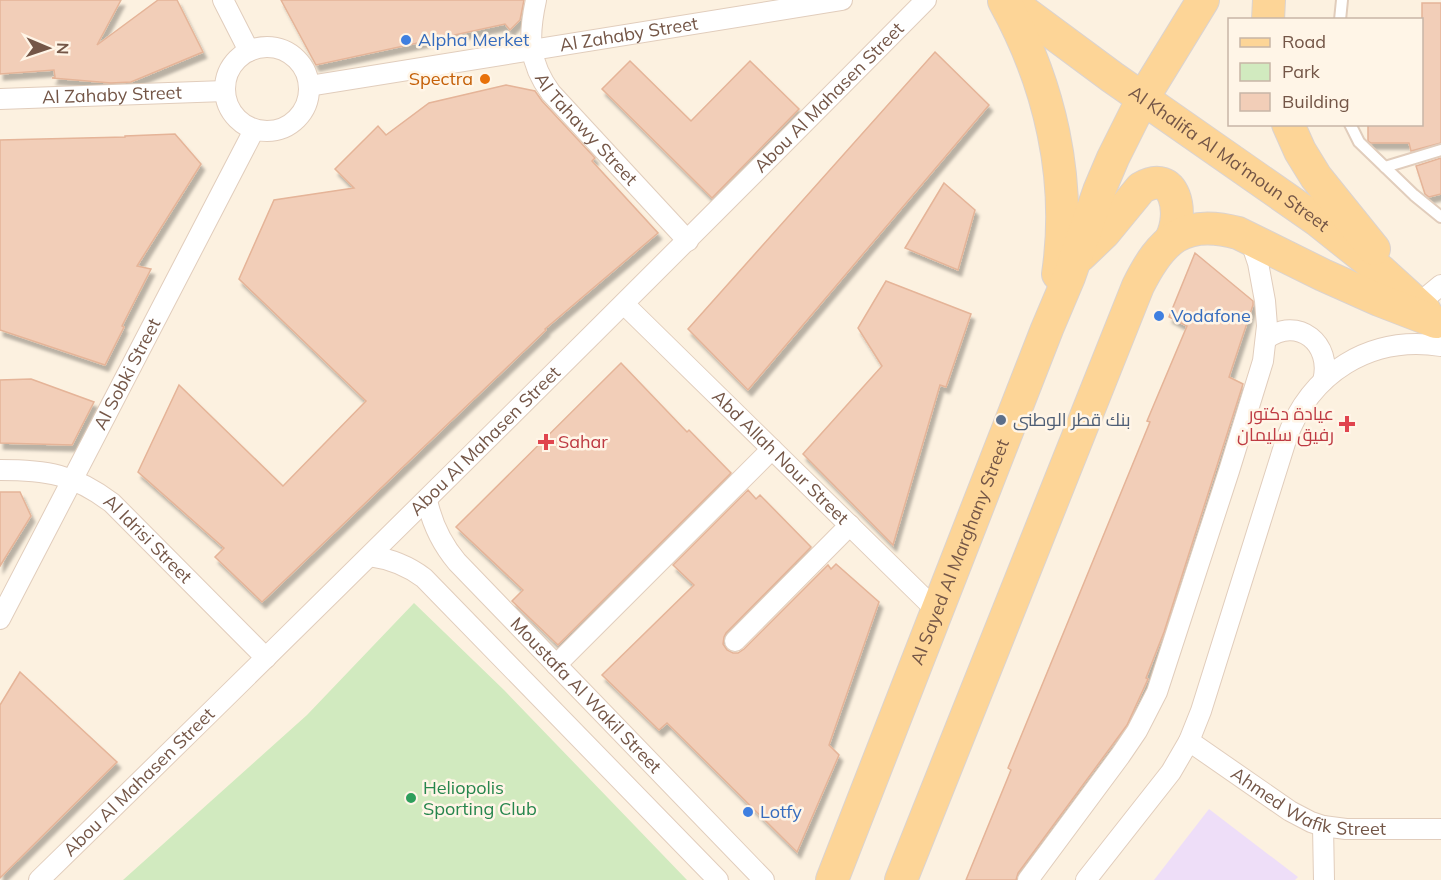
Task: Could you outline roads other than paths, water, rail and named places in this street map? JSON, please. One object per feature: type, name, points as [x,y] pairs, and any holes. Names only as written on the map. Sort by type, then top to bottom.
[{"type":"main road","name":"Al Sayed Al Marghany Street","points":[[832,880],[1076,259],[1099,191],[1143,98],[1203,0]]},
{"type":"main road","points":[[1268,18],[1269,0]]},
{"type":"main road","name":"Al Khalifa Al Ma'moun Street","points":[[1012,1],[1143,98],[1317,220],[1430,312]]},
{"type":"main road","points":[[1012,1],[1018,26],[1032,57],[1052,123],[1058,157],[1062,226],[1060,261],[1047,329]]},
{"type":"main road","points":[[1289,126],[1300,151],[1316,177],[1430,312]]},
{"type":"main road","points":[[901,880],[1138,286],[1152,260],[1171,239],[1178,224],[1178,207],[1172,191],[1154,183],[1141,188],[1104,233],[1076,259]]},
{"type":"main road","points":[[1171,239],[1184,233],[1211,228],[1224,229],[1250,238],[1379,300],[1430,312]]},
{"type":"street","points":[[223,0],[249,51]]},
{"type":"street","name":"Al Tahawy Street","points":[[536,0],[531,26],[531,50],[538,74],[550,93],[688,241]]},
{"type":"street","name":"Al Zahaby Street","points":[[309,86],[842,0]]},
{"type":"street","name":"Abou Al Mahasen Street","points":[[39,880],[427,500],[926,0]]},
{"type":"street","points":[[272,47],[283,50],[301,64],[307,75],[309,86],[304,109],[297,119],[288,126],[266,132],[245,126],[237,119],[231,111],[225,92],[225,81],[233,63],[249,51],[272,47]]},
{"type":"street","name":"Al Zahaby Street","points":[[0,99],[225,92]]},
{"type":"street","name":"Al Sobki Street","points":[[0,619],[254,130]]},
{"type":"street","points":[[1028,880],[1120,756],[1144,719],[1157,693],[1263,361],[1266,339],[1264,288],[1250,238]]},
{"type":"street","name":"Abd Allah Nour Street","points":[[624,304],[937,611]]},
{"type":"street","points":[[1086,880],[1164,782],[1189,741],[1201,711],[1290,429],[1300,408],[1323,381],[1342,366],[1377,350],[1420,344],[1430,312]]},
{"type":"street","points":[[1266,339],[1289,330],[1313,339],[1324,356],[1326,369],[1323,381]]},
{"type":"street","points":[[555,665],[772,449]]},
{"type":"street","name":"Al Idrisi Street","points":[[0,470],[32,470],[72,479],[112,503],[266,658]]},
{"type":"street","name":"Moustafa Al Wakil Street","points":[[427,500],[437,533],[449,553],[764,880]]},
{"type":"street","points":[[735,641],[850,525]]},
{"type":"street","name":"Moustafa Al Wakil Street","points":[[370,556],[399,563],[424,578],[718,880]]},
{"type":"street","name":"Ahmed Wafik Street","points":[[1189,741],[1290,811],[1323,826],[1358,830],[1441,829]]},
{"type":"street","points":[[1323,826],[1324,880]]},
{"type":"lane","points":[[1340,18],[1342,0]]},
{"type":"lane","points":[[1351,126],[1359,142],[1414,195],[1441,217]]},
{"type":"lane","points":[[1385,167],[1441,150]]},
{"type":"place","name":"Alpha Merket","points":[[406,40]]},
{"type":"place","name":"Spectra","points":[[485,79]]},
{"type":"place","name":"Vodafone","points":[[1159,316]]},
{"type":"place","name":"بنك قطر الوطنى","points":[[1001,420]]},
{"type":"place","name":"عيادة دكتور رفيق سليمان","points":[[1347,424]]},
{"type":"place","name":"Sahar","points":[[546,442]]},
{"type":"place","name":"Heliopolis Sporting Club","points":[[411,798]]},
{"type":"place","name":"Lotfy","points":[[748,812]]}]
